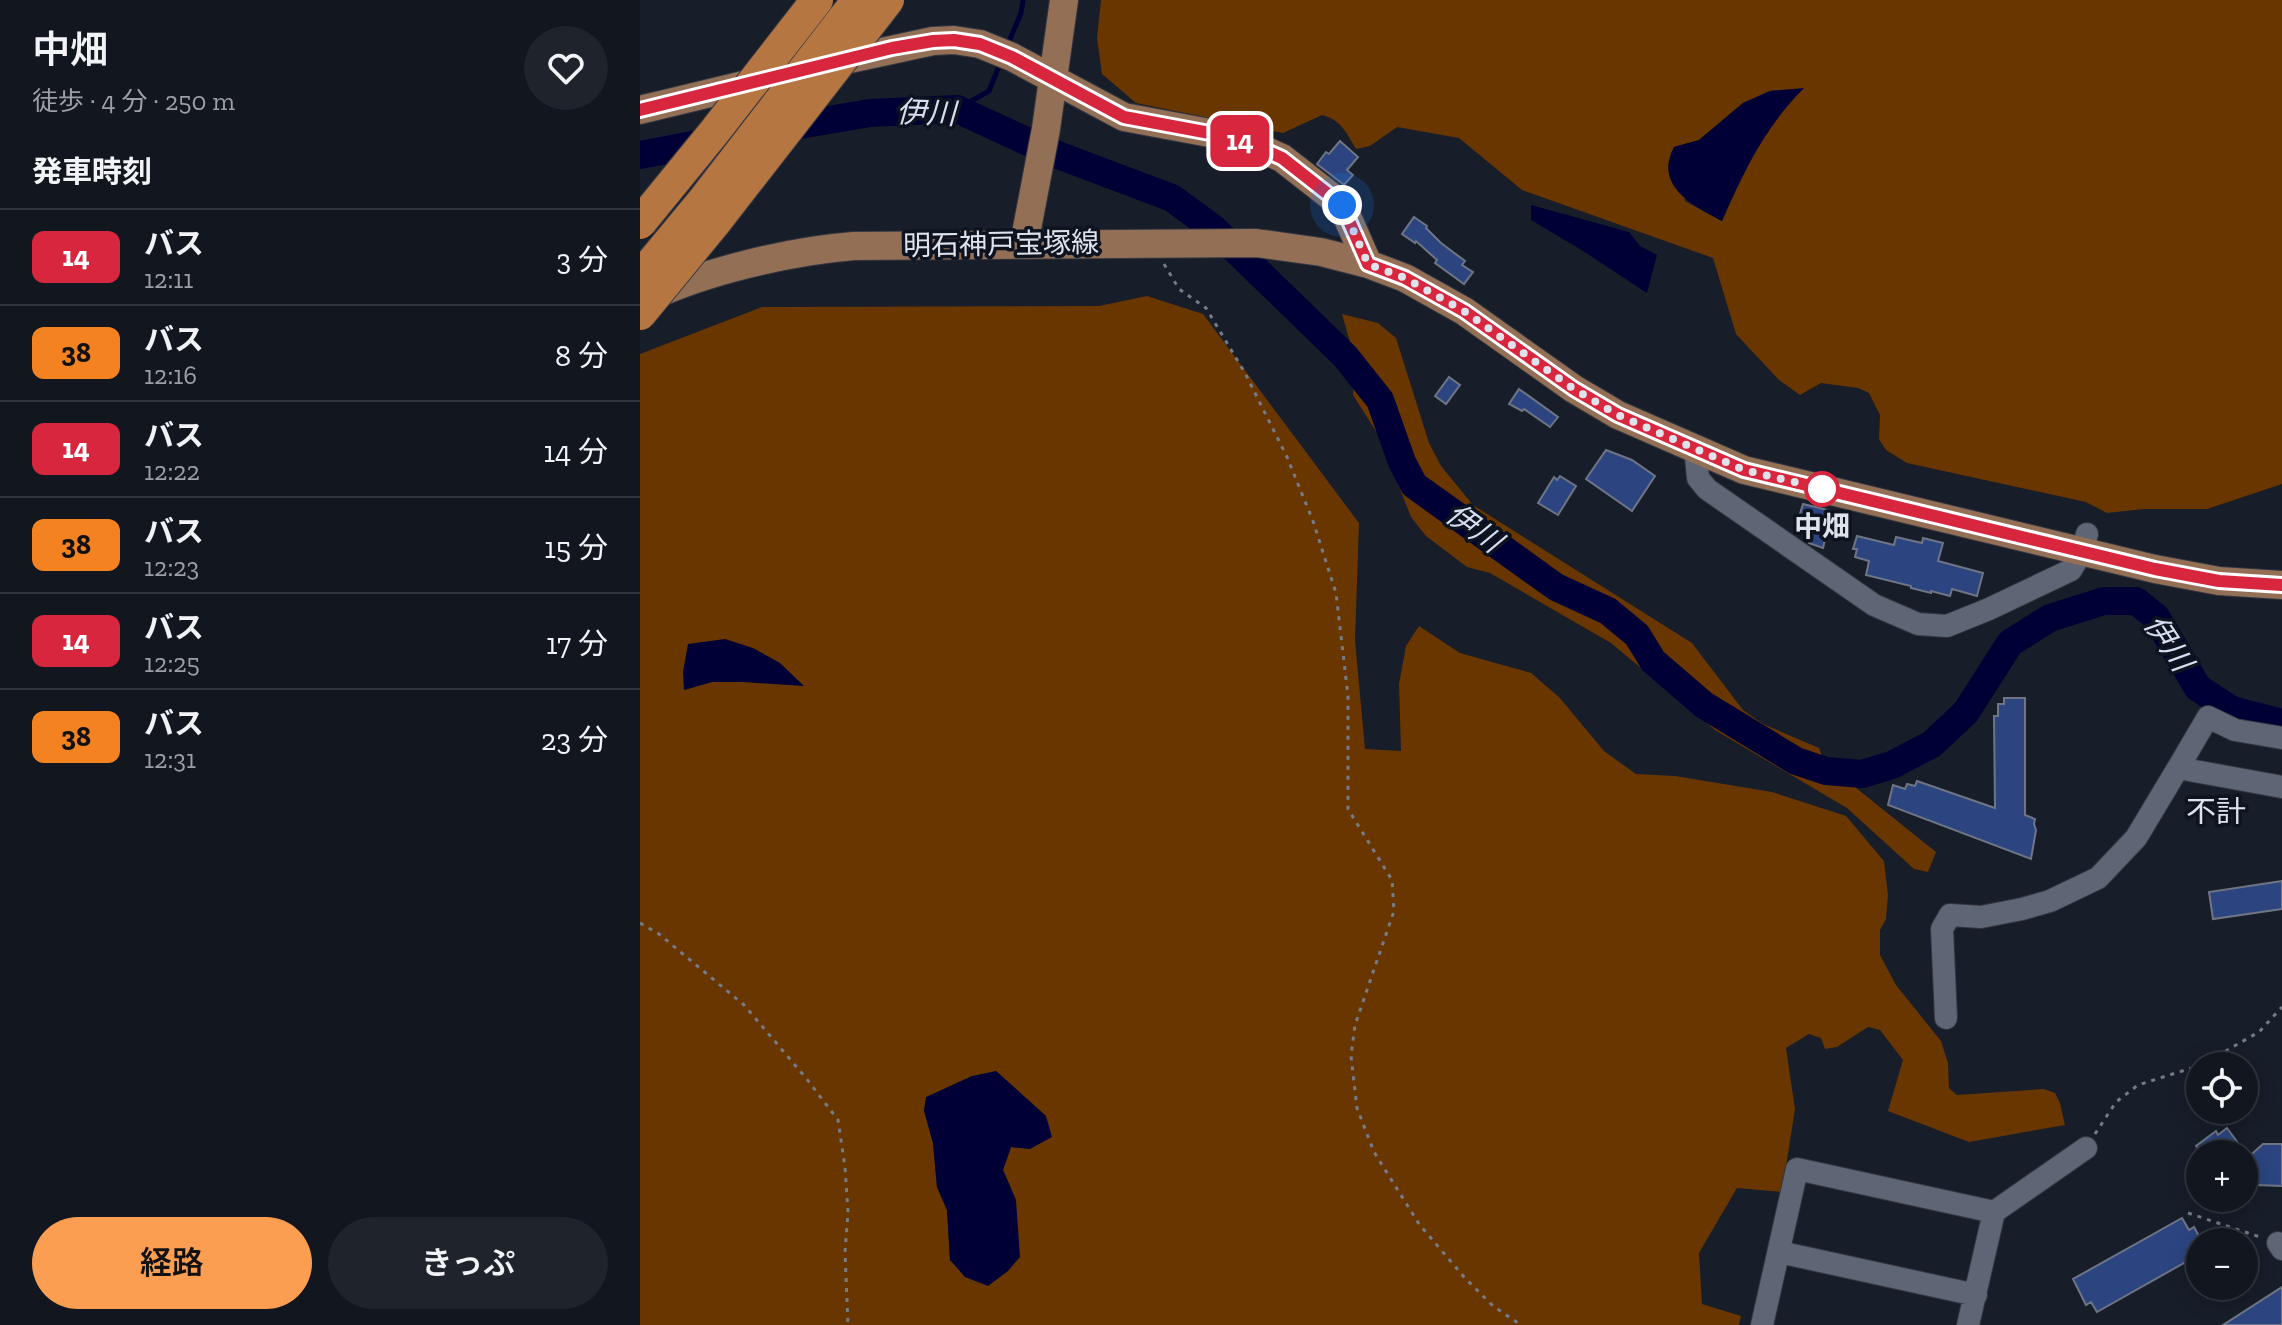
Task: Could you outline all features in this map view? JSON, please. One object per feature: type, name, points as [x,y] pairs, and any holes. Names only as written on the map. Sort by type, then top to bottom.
[{"type":"highway","points":[[640,223],[817,0]]},
{"type":"highway","points":[[640,277],[703,201],[858,0]]},
{"type":"highway","points":[[640,314],[888,0]]},
{"type":"main road","points":[[1024,244],[1046,129],[1064,0]]},
{"type":"main road","points":[[640,110],[892,48],[943,40],[980,44],[1012,57],[1124,117],[1215,134],[1282,158],[1342,205],[1368,264]]},
{"type":"main road","name":"明石神戸宝塚線","points":[[640,303],[720,273],[829,248],[1187,242],[1256,243],[1321,252],[1368,264],[1405,278],[1464,311],[1562,381],[1618,415],[1744,470],[2084,543],[2253,566],[2282,567]]},
{"type":"main road","name":"明石神戸宝塚線","points":[[2084,543],[2155,569],[2219,581],[2282,585]]},
{"type":"street","points":[[1695,447],[1698,478],[1707,489],[1874,605],[1918,624],[1947,626],[2071,570],[2084,543]]},
{"type":"street","points":[[1946,1018],[1942,929],[1950,915],[1981,917],[2022,909],[2050,901],[2098,878],[2136,838],[2208,717],[2235,730],[2282,738]]},
{"type":"street","points":[[2178,768],[2282,787]]},
{"type":"street","points":[[1968,1325],[1994,1212],[2086,1148]]},
{"type":"street","points":[[1762,1325],[1797,1169],[1994,1212]]},
{"type":"street","points":[[1779,1252],[1976,1295]]},
{"type":"path","points":[[1153,242],[1179,289],[1206,308],[1245,373],[1287,457],[1313,521],[1336,593],[1348,696],[1348,809],[1392,880],[1394,911],[1355,1025],[1351,1056],[1357,1108],[1374,1152],[1419,1224],[1493,1306],[1521,1325]]},
{"type":"path","points":[[640,923],[659,934],[744,1005],[838,1120],[848,1212],[845,1252],[848,1325]]},
{"type":"path","points":[[2086,1148],[2116,1102],[2138,1085],[2201,1065],[2259,1032],[2282,1007]]},
{"type":"path","points":[[2188,1213],[2280,1246]]},
{"type":"shaded area","points":[[1101,0],[2282,0],[2282,484],[2207,509],[2144,509],[2107,513],[2086,502],[1907,463],[1886,450],[1879,439],[1880,415],[1869,393],[1858,388],[1821,383],[1800,395],[1779,380],[1736,334],[1713,258],[1522,190],[1459,138],[1397,127],[1370,146],[1356,149],[1338,123],[1322,115],[1283,133],[1136,103],[1102,74],[1097,38]],"holes":[[[1803,89],[1789,103],[1756,151],[1722,221],[1685,201],[1674,147],[1699,140],[1743,103],[1770,91]]]},
{"type":"shaded area","points":[[1804,88],[1778,118],[1757,150],[1722,221],[1680,193],[1669,173],[1674,147],[1699,140],[1743,103],[1770,91]]},
{"type":"shaded area","points":[[1531,205],[1629,232],[1640,246],[1657,255],[1647,293],[1531,220]]},
{"type":"shaded area","points":[[1147,296],[1203,314],[1359,523],[1355,640],[1365,749],[1401,751],[1399,684],[1406,646],[1419,626],[1460,653],[1531,673],[1559,697],[1604,751],[1636,774],[1675,776],[1772,792],[1846,816],[1884,861],[1888,895],[1886,919],[1880,930],[1880,955],[1896,985],[1941,1041],[1948,1063],[1949,1088],[1957,1095],[2044,1089],[2055,1093],[2065,1125],[1969,1142],[1888,1111],[1903,1060],[1880,1030],[1868,1027],[1837,1047],[1825,1049],[1821,1038],[1809,1034],[1786,1048],[1795,1109],[1782,1192],[1737,1188],[1699,1253],[1702,1304],[1741,1316],[1739,1325],[640,1325],[640,354],[762,307],[1099,306]],"holes":[[[753,648],[743,682],[711,682],[684,690]],[[996,1071],[1046,1116],[1030,1149],[1011,1147],[1003,1170],[1016,1200],[950,1260],[947,1210],[937,1187],[933,1143],[924,1111]]]},
{"type":"shaded area","points":[[1342,314],[1378,323],[1396,338],[1429,443],[1441,466],[1473,505],[1692,643],[1743,710],[1763,724],[1819,748],[1825,763],[1936,852],[1928,872],[1914,869],[1847,808],[1715,730],[1611,643],[1490,573],[1467,567],[1426,536],[1411,517],[1379,436],[1353,395],[1355,360]]},
{"type":"shaded area","points":[[725,639],[753,648],[780,663],[804,686],[712,682],[684,690],[683,672],[688,644]]},
{"type":"shaded area","points":[[996,1071],[1046,1116],[1052,1137],[1030,1149],[1011,1147],[1003,1170],[1016,1200],[1020,1257],[988,1286],[965,1277],[950,1260],[947,1210],[937,1187],[933,1143],[924,1110],[926,1097],[972,1076]]},
{"type":"building","points":[[1340,141],[1358,157],[1347,170],[1353,175],[1344,185],[1317,164]]},
{"type":"building","points":[[1414,217],[1465,261],[1462,265],[1473,272],[1464,284],[1435,263],[1437,260],[1416,241],[1402,234]]},
{"type":"building","points":[[1449,377],[1460,385],[1446,404],[1435,396]]},
{"type":"building","points":[[1519,389],[1558,417],[1550,427],[1524,409],[1522,411],[1509,404]]},
{"type":"building","points":[[1606,450],[1632,460],[1655,476],[1632,511],[1586,479]]},
{"type":"building","points":[[1560,476],[1576,486],[1558,515],[1538,503],[1554,477],[1557,480]]},
{"type":"building","points":[[1803,504],[1832,511],[1823,548],[1809,543],[1815,522],[1799,517]]},
{"type":"building","points":[[1857,536],[1894,545],[1896,537],[1922,543],[1923,538],[1943,543],[1938,561],[1983,573],[1977,596],[1952,589],[1950,596],[1931,593],[1866,575],[1869,561],[1855,557],[1857,549],[1853,549]]},
{"type":"building","points":[[2004,698],[2025,698],[2025,815],[2035,819],[2036,830],[2031,859],[1888,805],[1893,785],[1905,789],[1907,784],[1915,786],[1917,781],[1995,808],[1994,716],[1998,716],[1998,704],[2004,704]]},
{"type":"building","points":[[2282,881],[2282,909],[2213,919],[2209,892]]},
{"type":"building","points":[[2227,1128],[2236,1140],[2204,1140],[2216,1131],[2218,1135]]},
{"type":"building","points":[[2263,1144],[2282,1144],[2282,1186],[2258,1185],[2258,1148]]},
{"type":"building","points":[[2182,1218],[2188,1228],[2186,1262],[2097,1312],[2091,1302],[2086,1305],[2073,1279]]},
{"type":"building","points":[[2282,1287],[2282,1325],[2223,1325]]},
{"type":"waterway","points":[[1008,44],[1023,0]]},
{"type":"waterway","points":[[957,109],[989,91],[1001,61]]},
{"type":"waterway","name":"伊川","points":[[776,129],[870,113],[957,109],[1050,152],[1172,198],[1213,228],[1345,356],[1380,400],[1402,462],[1414,485],[1556,587],[1608,611],[1637,635],[1653,661],[1704,705],[1796,761],[1826,771],[1862,774],[1892,765],[1932,744],[1966,712],[2010,643],[2050,618],[2104,601],[2136,601],[2156,617],[2198,688],[2232,710],[2282,723]]},
{"type":"waterway","name":"伊川","points":[[640,155],[719,140]]},
{"type":"bus line","name":"14","points":[[640,110],[892,48],[954,40],[980,44],[1012,57],[1124,117],[1215,134],[1282,158],[1342,205],[1368,264],[1405,278],[1464,311],[1528,358],[1618,415],[1744,470],[2155,569],[2219,581],[2282,585]]},
{"type":"place","name":"中畑","points":[[1822,489]]},
{"type":"district","name":"不計","points":[[2216,812]]},
{"type":"route","points":[[1342,205],[1368,264],[1405,278],[1464,311],[1574,389],[1618,415],[1744,470],[1836,492],[1822,489]]}]
